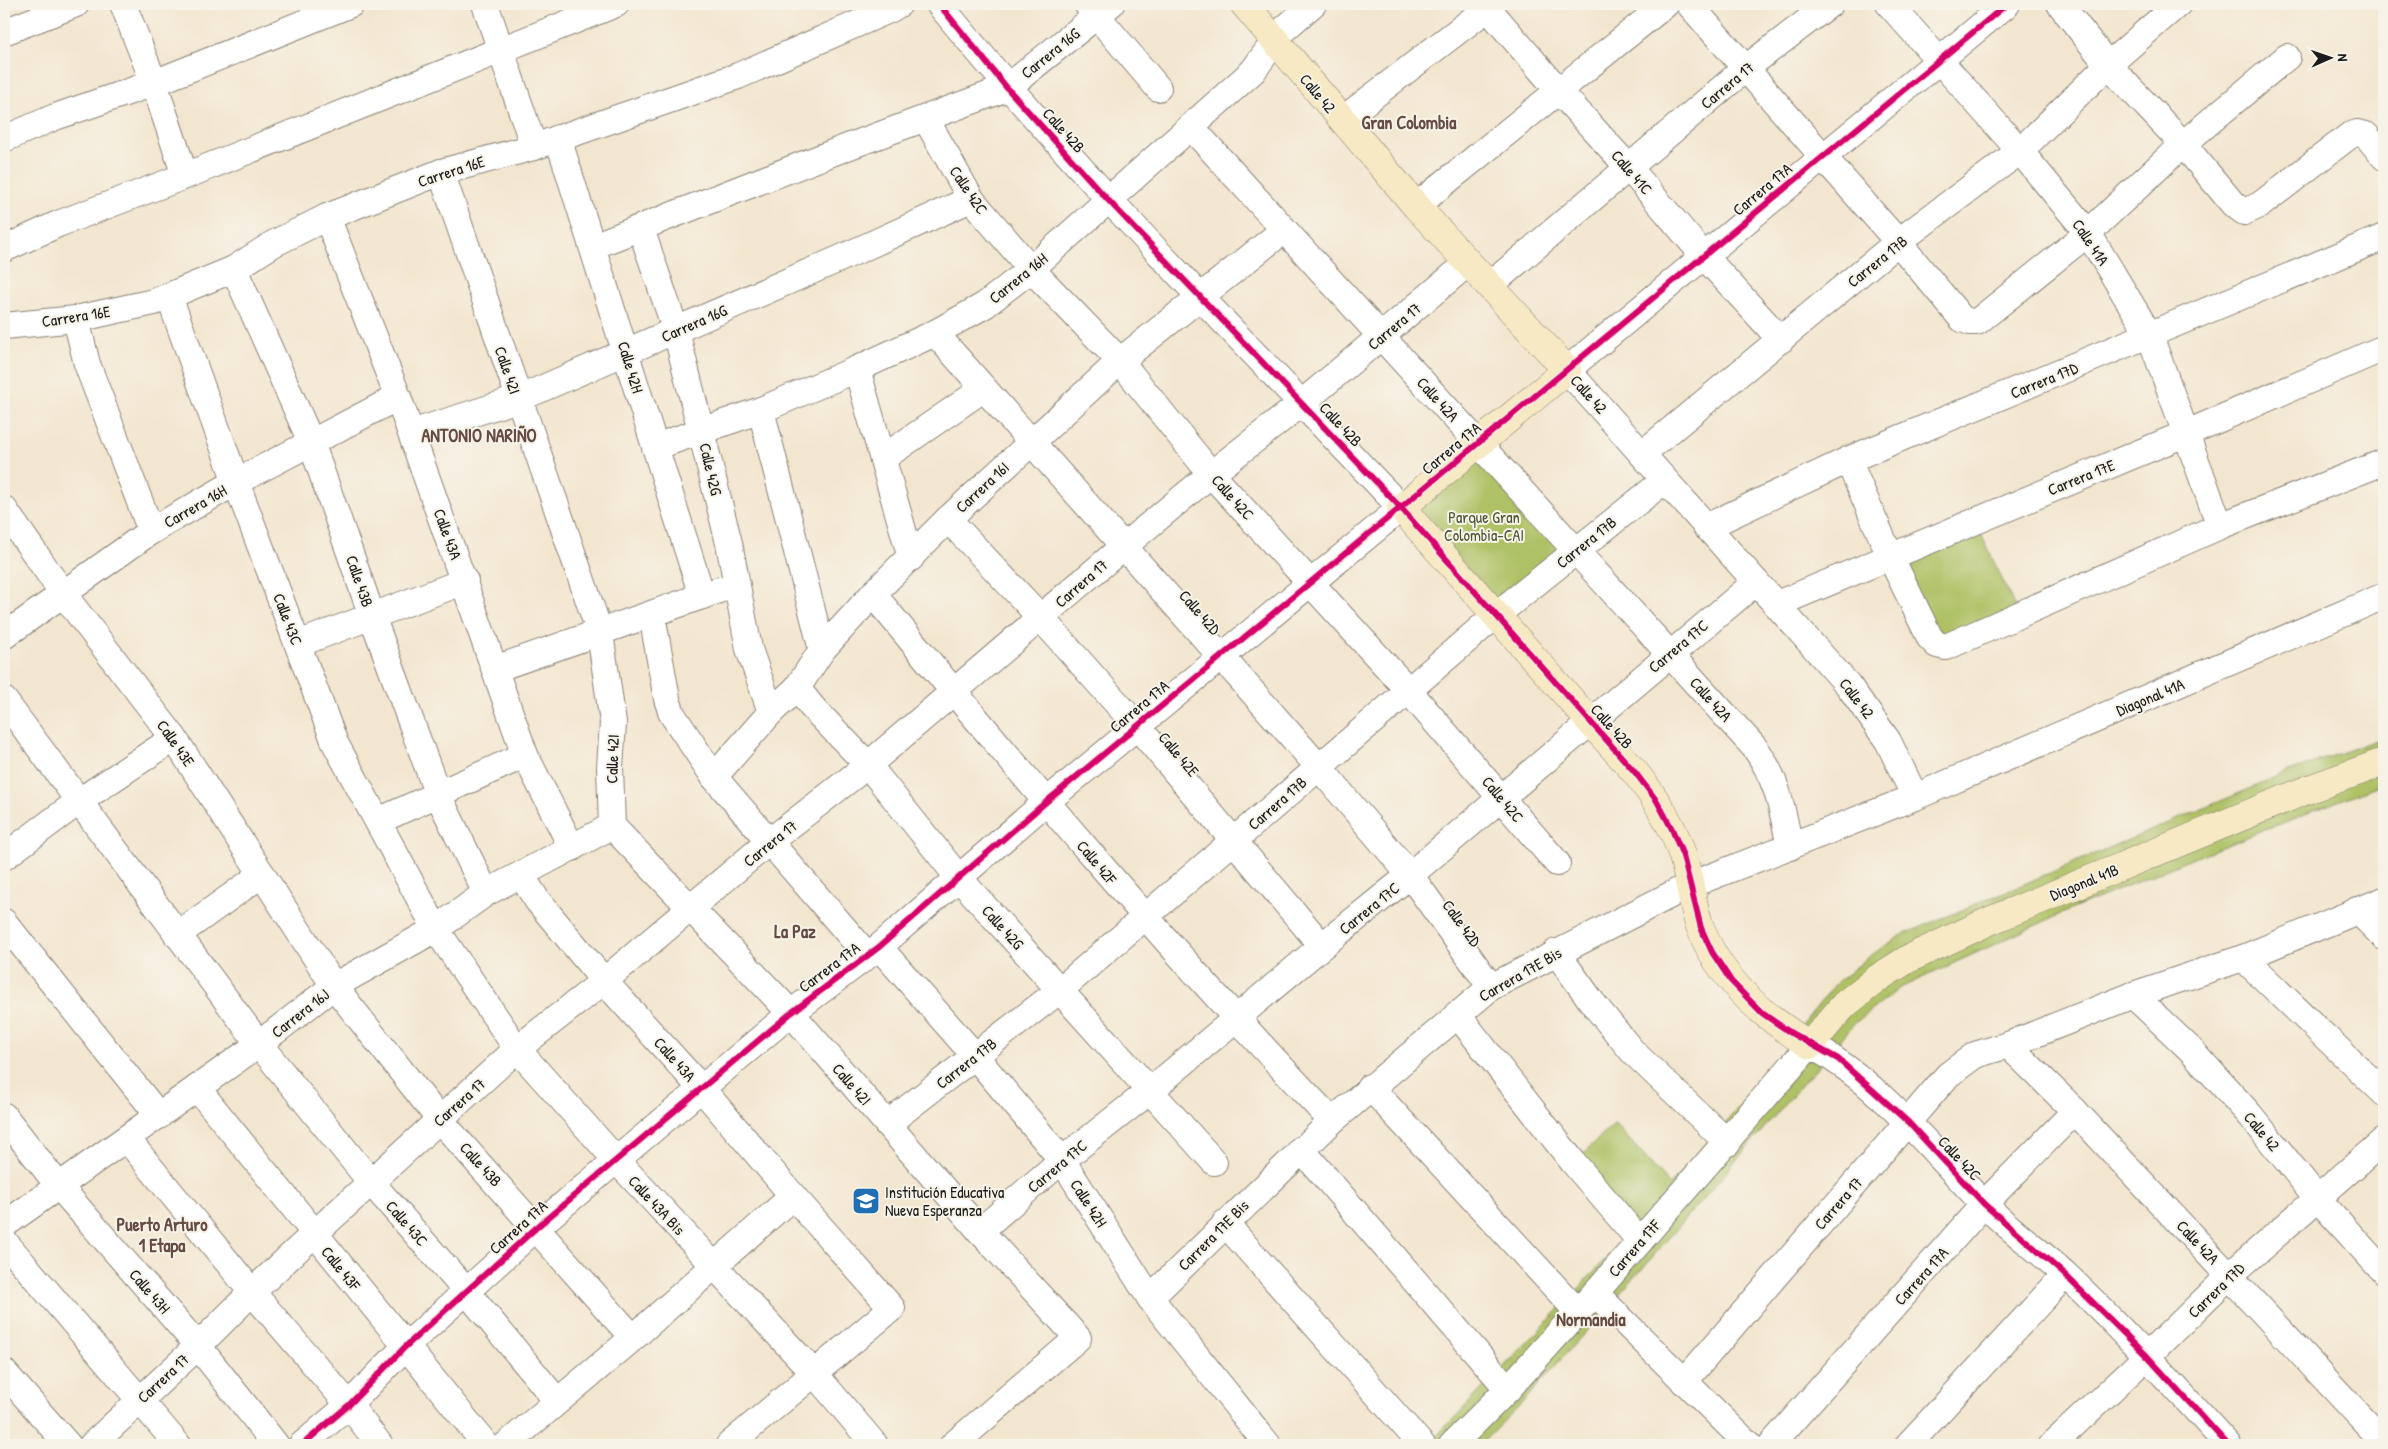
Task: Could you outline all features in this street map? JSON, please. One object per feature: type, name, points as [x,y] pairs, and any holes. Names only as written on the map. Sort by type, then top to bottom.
[{"type":"street","points":[[4,32],[76,4]]},
{"type":"street","points":[[123,4],[154,83],[185,176]]},
{"type":"street","points":[[4,139],[55,117],[154,83],[351,4]]},
{"type":"street","name":"Calle 42H","points":[[485,4],[500,50],[546,143],[593,246],[654,447],[702,596]]},
{"type":"street","points":[[4,249],[58,224],[185,176],[616,4]]},
{"type":"street","name":"Carrera 16E","points":[[4,326],[76,319],[154,302],[234,269],[273,244],[327,217],[441,172],[546,143],[738,76],[892,9],[899,4]]},
{"type":"street","name":"Calle 42B","points":[[939,4],[1007,88],[1108,200],[1401,508],[1589,721],[1657,801],[1683,856],[1690,885]]},
{"type":"street","name":"Calle 42","points":[[1244,4],[1416,206],[1567,370],[1848,685],[1888,741],[1916,797]]},
{"type":"street","name":"Carrera 16H","points":[[654,447],[761,410],[857,369],[935,333],[985,305],[1031,269],[1253,71],[1274,40],[1290,23],[1313,4]]},
{"type":"street","points":[[1416,206],[1666,4]]},
{"type":"street","points":[[1690,4],[1824,156],[1962,319],[1970,322],[1977,322],[2088,233],[2183,144],[2287,57]]},
{"type":"street","name":"Carrera 17","points":[[1490,286],[1746,68],[1830,4]]},
{"type":"street","name":"Calle 41A","points":[[1889,4],[2020,151],[2088,233],[2150,336],[2220,526]]},
{"type":"street","name":"Carrera 17A","points":[[302,1445],[349,1405],[405,1347],[537,1227],[790,1013],[873,951],[1137,726],[2007,4]]},
{"type":"street","points":[[2060,4],[2108,65],[2183,144],[2233,204],[2244,212],[2260,205],[2349,136],[2357,133],[2366,136],[2384,157]]},
{"type":"street","name":"Carrera 17B","points":[[1642,454],[1898,242],[2020,151],[2108,65],[2178,4]]},
{"type":"street","points":[[1342,120],[1488,5]]},
{"type":"street","name":"Calle 41C","points":[[1488,5],[1559,91],[1630,168],[1704,256],[1780,340]]},
{"type":"street","points":[[1098,8],[1158,88]]},
{"type":"street","name":"Carrera 16G","points":[[593,246],[850,146],[1007,88],[1098,8]]},
{"type":"street","name":"Calle 42C","points":[[926,119],[971,199],[1031,269],[1120,361],[1211,474],[1408,690],[1556,863]]},
{"type":"street","name":"Calle 42A","points":[[1191,127],[1755,748],[1768,766],[1777,788],[1790,847]]},
{"type":"street","name":"Calle 42I","points":[[441,172],[600,633],[613,723],[610,767],[612,826],[790,1013],[980,1230],[1078,1338],[953,1445]]},
{"type":"street","name":"Carrera 16G","points":[[411,433],[518,399],[627,353],[971,199]]},
{"type":"street","name":"Calle 43A","points":[[327,217],[398,397],[525,755],[572,848]]},
{"type":"street","name":"Calle 42G","points":[[640,229],[676,331],[729,543],[749,649],[772,712]]},
{"type":"street","name":"Carrera 16I","points":[[714,777],[772,712],[797,688],[822,650],[873,594],[948,519],[1120,361],[1284,230]]},
{"type":"street","name":"Carrera 17D","points":[[1706,527],[1848,460],[2150,336],[2384,237]]},
{"type":"street","name":"Carrera 17","points":[[92,1445],[370,1181],[517,1049],[604,982],[770,841],[868,766],[1124,546],[1211,474],[1302,403],[1468,263]]},
{"type":"street","name":"Calle 43B","points":[[234,269],[311,442],[372,616],[438,795],[486,894]]},
{"type":"street","name":"Calle 43C","points":[[169,296],[236,482],[335,743],[436,929]]},
{"type":"street","points":[[76,319],[87,364],[151,532]]},
{"type":"street","name":"Calle 42D","points":[[935,333],[983,390],[1032,441],[1220,657],[1318,766],[1410,875],[1491,987]]},
{"type":"street","name":"Carrera 17E","points":[[1777,604],[2187,433],[2384,348]]},
{"type":"street","points":[[857,369],[911,558]]},
{"type":"street","points":[[883,458],[983,390]]},
{"type":"street","name":"Carrera 16H","points":[[4,636],[151,532],[236,482],[398,397]]},
{"type":"street","points":[[761,410],[822,650]]},
{"type":"street","points":[[1848,460],[1890,556],[1930,638],[1937,645],[1946,647],[2220,526],[2384,462]]},
{"type":"street","name":"Carrera 17B","points":[[887,1124],[1060,990],[1318,766],[1496,615],[1665,480]]},
{"type":"street","name":"Calle 43E","points":[[4,509],[64,595],[174,738],[334,986]]},
{"type":"street","name":"Calle 42E","points":[[948,519],[1041,618],[1137,726],[1322,946]]},
{"type":"street","points":[[298,644],[464,580]]},
{"type":"street","name":"Carrera 17C","points":[[980,1230],[1062,1160],[1151,1090],[1234,1019],[1410,875],[1589,721],[1756,582]]},
{"type":"street","points":[[495,669],[736,584]]},
{"type":"street","name":"Calle 42F","points":[[873,594],[1144,918],[1234,1019],[1332,1120]]},
{"type":"street","name":"Diagonal 41A","points":[[1916,797],[2384,596]]},
{"type":"street","name":"Calle 42H","points":[[652,615],[667,699],[672,714],[714,777],[770,841],[975,1056],[1062,1160],[1150,1298],[1268,1445]]},
{"type":"street","name":"Calle 42G","points":[[797,688],[812,707],[868,766],[958,877],[1214,1162]]},
{"type":"street","points":[[4,700],[259,1044]]},
{"type":"street","points":[[4,857],[78,802],[174,738]]},
{"type":"street","points":[[378,821],[525,755]]},
{"type":"street","name":"Diagonal 41B","points":[[1810,1044],[1844,1005],[1878,978],[1908,959],[2015,910],[2309,789],[2384,762]]},
{"type":"street","name":"Carrera 17E Bis","points":[[1150,1298],[1332,1120],[1491,987],[1690,885],[1916,797]]},
{"type":"street","name":"Carrera 16J","points":[[4,1225],[259,1044],[334,986],[436,929],[486,894],[612,826]]},
{"type":"street","points":[[177,935],[262,874]]},
{"type":"street","name":"Calle 43A","points":[[521,875],[537,900],[604,982],[702,1089],[892,1308],[814,1373]]},
{"type":"street","name":"Calle 42C","points":[[1690,885],[1700,928],[1712,952],[1731,981],[1762,1013],[1810,1044],[1838,1059],[1908,1122],[1984,1204],[2065,1274],[2148,1356],[2228,1445]]},
{"type":"street","points":[[2008,1045],[2133,995],[2243,958],[2384,900]]},
{"type":"street","points":[[2358,910],[2384,937]]},
{"type":"street","points":[[4,922],[159,1116]]},
{"type":"street","name":"Calle 43A Bis","points":[[436,929],[517,1049],[617,1161],[814,1373],[875,1445]]},
{"type":"street","points":[[1556,952],[1592,1002],[1632,1051],[1728,1143]]},
{"type":"street","points":[[2243,958],[2384,1093]]},
{"type":"street","name":"Calle 43B","points":[[334,986],[440,1120],[537,1227],[633,1338]]},
{"type":"street","name":"Calle 42","points":[[2133,995],[2192,1051],[2250,1115],[2318,1199],[2384,1272]]},
{"type":"street","points":[[1457,1014],[1573,1162],[1640,1241]]},
{"type":"street","name":"Calle 43C","points":[[259,1044],[370,1181],[467,1292],[557,1401]]},
{"type":"street","name":"Carrera 17F","points":[[1452,1445],[1508,1389],[1587,1303],[1728,1143],[1810,1044]]},
{"type":"street","name":"Carrera 17","points":[[1684,1382],[1948,1075],[1975,1055],[2008,1045]]},
{"type":"street","name":"Calle 42A","points":[[2008,1045],[2075,1111],[2384,1442]]},
{"type":"street","points":[[1370,1087],[1587,1303],[1684,1382],[1749,1445]]},
{"type":"street","name":"Calle 43F","points":[[197,1088],[486,1445]]},
{"type":"street","name":"Carrera 17A","points":[[1771,1445],[1984,1204],[2075,1111]]},
{"type":"street","name":"Calle 43H","points":[[4,1116],[58,1186],[198,1346],[276,1445]]},
{"type":"street","points":[[127,1139],[252,1292],[349,1405],[380,1445]]},
{"type":"street","name":"Carrera 17D","points":[[2064,1441],[2229,1276],[2384,1140]]},
{"type":"street","points":[[1301,1149],[1508,1389]]},
{"type":"street","points":[[506,1445],[633,1338],[793,1196]]},
{"type":"street","points":[[1225,1223],[1422,1445]]},
{"type":"street","points":[[4,1241],[178,1445]]},
{"type":"street","points":[[1908,1445],[2065,1274]]},
{"type":"street","points":[[4,1372],[68,1445]]},
{"type":"street","points":[[729,1445],[814,1373]]},
{"type":"green space","name":"Parque Gran Colombia-CAI","points":[[1478,444],[1575,551],[1496,615],[1401,508]]},
{"type":"green space","points":[[1975,521],[2018,614],[1946,647],[1890,556]]},
{"type":"green space","points":[[2384,737],[2384,783],[2191,859],[2056,916],[1900,988],[1856,1022],[1648,1262],[1522,1403],[1480,1445],[1428,1445],[1577,1291],[1631,1230],[1573,1162],[1615,1124],[1670,1185],[1775,1067],[1790,1040],[1836,983],[1870,956],[1900,936],[2292,771]]},
{"type":"cycle path","points":[[939,4],[1007,88],[1108,200],[1401,508],[1634,771],[1657,801],[1672,829],[1683,856],[1701,928],[1712,952],[1731,981],[1762,1013],[1791,1033],[1838,1059],[1908,1122],[1984,1204],[2065,1275],[2147,1356],[2228,1445]]},
{"type":"cycle path","points":[[302,1445],[349,1405],[405,1347],[537,1227],[791,1013],[879,947],[1046,802],[2007,4]]},
{"type":"place","name":"Institución Educativa Nueva Esperanza","points":[[866,1201]]},
{"type":"district","name":"Gran Colombia","points":[[1409,122]]},
{"type":"district","name":"ANTONIO NARIÑO","points":[[479,435]]},
{"type":"district","name":"La Paz","points":[[795,931]]},
{"type":"district","name":"Puerto Arturo 1 Etapa","points":[[162,1234]]},
{"type":"district","name":"Normandia","points":[[1591,1319]]}]
